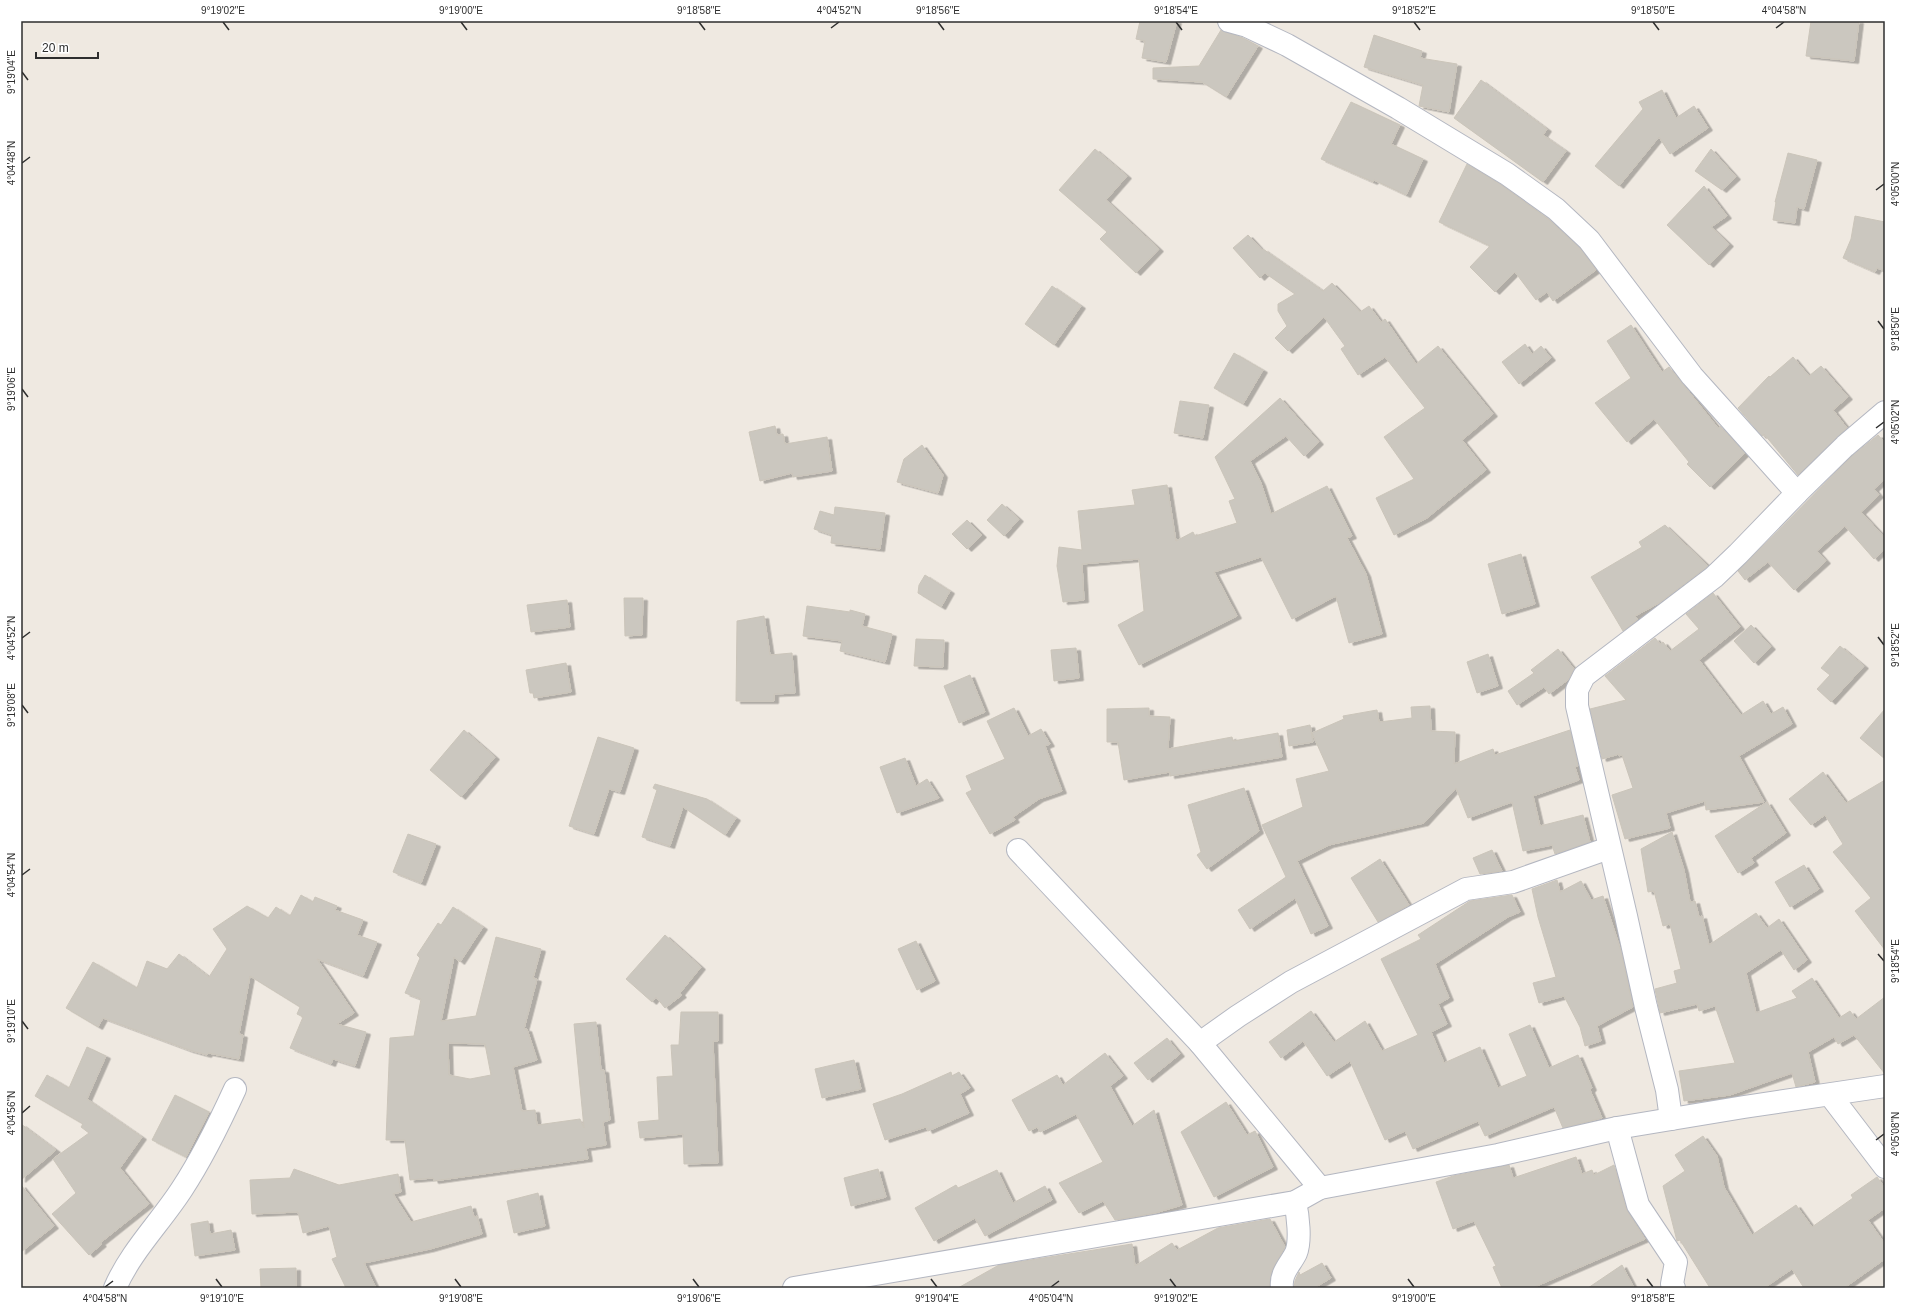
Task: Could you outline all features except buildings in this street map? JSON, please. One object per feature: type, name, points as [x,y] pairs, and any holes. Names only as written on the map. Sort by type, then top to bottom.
[{"type":"street","points":[[1229,21],[1247,26],[1287,45],[1398,108],[1507,174],[1556,209],[1589,240],[1692,376],[1797,493]]},
{"type":"street","points":[[1671,1119],[1668,1090],[1646,1007],[1577,706],[1577,690],[1584,676],[1714,577],[1845,446],[1885,412]]},
{"type":"street","points":[[1200,1043],[1238,1016],[1291,982],[1466,889],[1513,882],[1610,848]]},
{"type":"street","points":[[1018,850],[1200,1043],[1320,1188]]},
{"type":"street","points":[[794,1288],[1295,1202],[1320,1188],[1498,1155],[1617,1128],[1885,1086]]},
{"type":"street","points":[[115,1288],[124,1267],[182,1190],[207,1150],[235,1089]]},
{"type":"street","points":[[1830,1095],[1885,1167]]},
{"type":"street","points":[[1617,1128],[1638,1205],[1676,1262],[1671,1287]]},
{"type":"street","points":[[1282,1288],[1284,1273],[1296,1252],[1298,1231],[1295,1202]]}]
